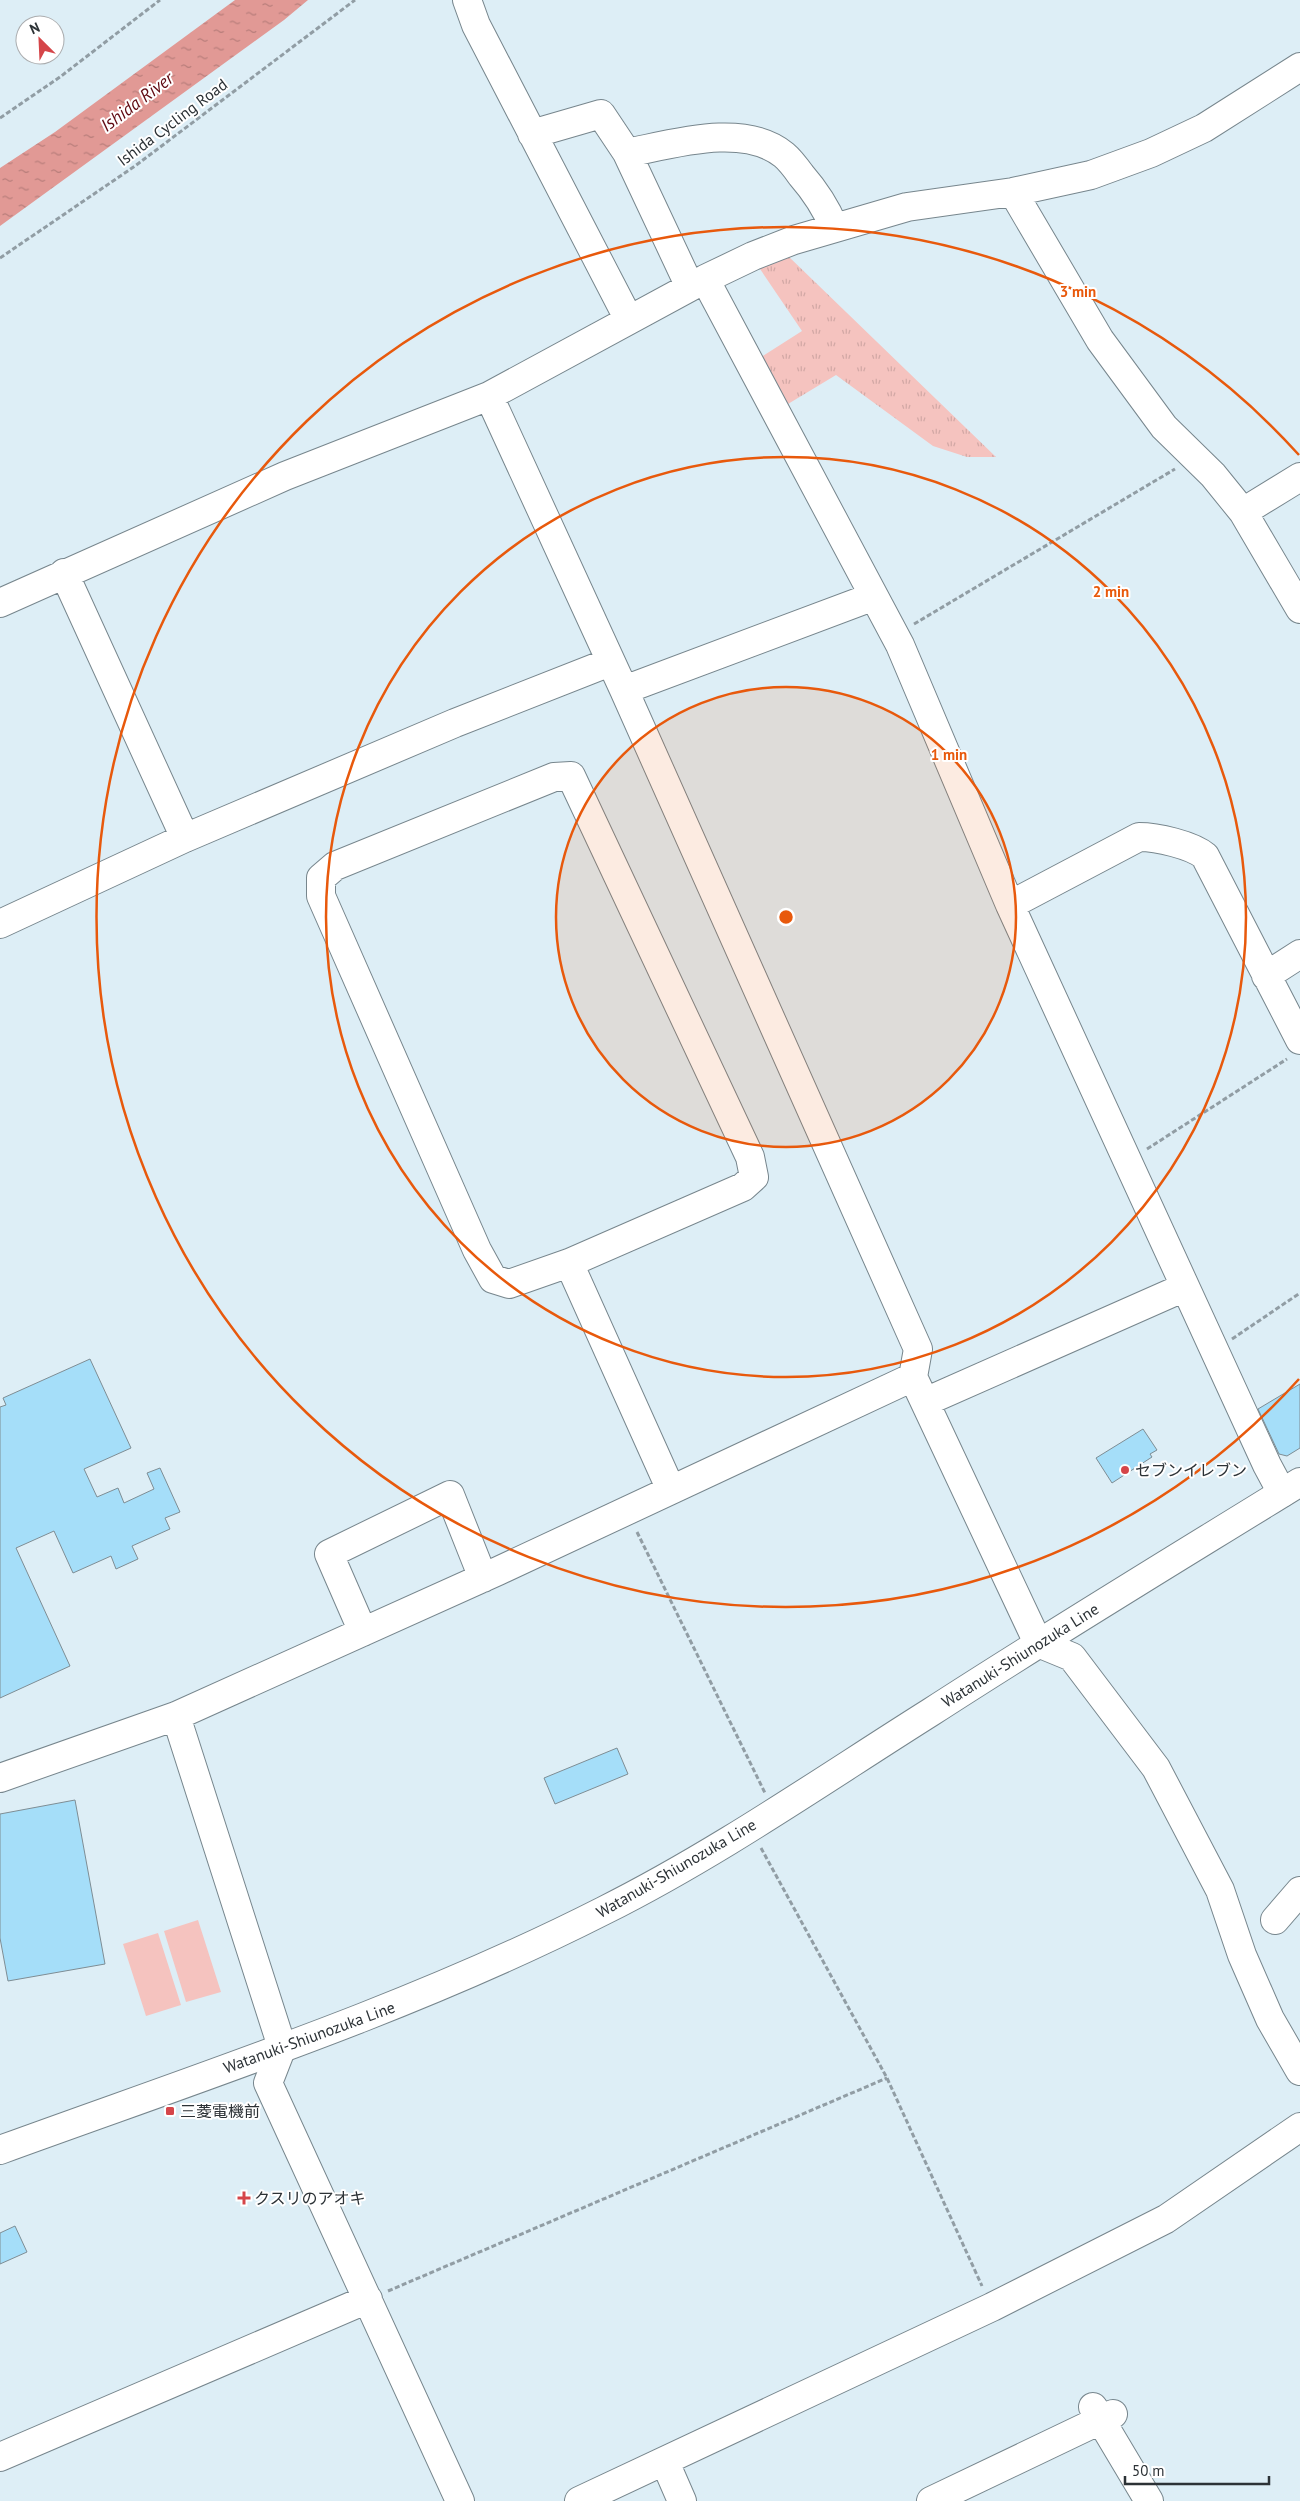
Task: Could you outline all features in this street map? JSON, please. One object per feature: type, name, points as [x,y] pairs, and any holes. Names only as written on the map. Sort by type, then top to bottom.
[{"type":"street","points":[[467,0],[476,25],[629,320]]},
{"type":"street","points":[[0,603],[285,476],[489,396],[697,283],[794,240],[907,207],[1013,192],[1091,175],[1151,153],[1204,128],[1298,73]]},
{"type":"street","points":[[532,134],[601,114],[627,152],[697,283],[894,635],[1010,904],[1266,1465],[1294,1490]]},
{"type":"street","points":[[627,152],[700,140],[734,137],[751,139],[784,155],[813,189],[834,227]]},
{"type":"street","points":[[1013,192],[1100,340],[1164,427],[1213,475],[1243,512],[1300,609]]},
{"type":"street","points":[[489,396],[624,690],[918,1349],[913,1377],[1038,1643],[1072,1657],[1156,1768],[1220,1890],[1242,1955],[1270,2019],[1300,2071]]},
{"type":"street","points":[[1243,512],[1300,477]]},
{"type":"street","points":[[64,573],[185,838]]},
{"type":"street","points":[[624,690],[872,597]]},
{"type":"street","points":[[3,914],[455,723],[610,662]]},
{"type":"street","points":[[571,776],[580,790],[750,1156],[754,1177],[743,1187],[569,1263],[509,1284],[493,1279],[477,1250],[321,896],[321,878],[335,866],[554,777],[571,776]]},
{"type":"street","points":[[1010,904],[1140,837],[1158,839],[1198,851],[1205,856],[1266,976],[1296,1048]]},
{"type":"street","points":[[1266,976],[1300,954]]},
{"type":"street","points":[[569,1263],[671,1490]]},
{"type":"street","points":[[925,1402],[1185,1286]]},
{"type":"street","points":[[0,1778],[176,1716],[483,1578],[913,1377]]},
{"type":"street","name":"Watanuki-Shiunozuka Line","points":[[0,2150],[394,2006],[538,1943],[606,1910],[681,1869],[750,1827],[1038,1643],[1294,1490]]},
{"type":"street","points":[[363,1632],[329,1554],[450,1495],[483,1578]]},
{"type":"street","points":[[176,1716],[282,2047],[268,2083],[460,2501]]},
{"type":"street","points":[[1275,1920],[1300,1890]]},
{"type":"street","points":[[579,2501],[992,2307],[1166,2219],[1300,2127]]},
{"type":"street","points":[[0,2457],[368,2299]]},
{"type":"street","points":[[931,2501],[1102,2414],[1149,2501]]},
{"type":"street","points":[[665,2462],[682,2501]]},
{"type":"path","points":[[0,118],[60,77],[160,0]]},
{"type":"path","name":"Ishida Cycling Road","points":[[0,258],[135,166],[355,0]]},
{"type":"path","points":[[894,635],[1195,458]]},
{"type":"path","points":[[1128,1162],[1296,1048]]},
{"type":"path","points":[[1214,1352],[1300,1293]]},
{"type":"path","points":[[627,1511],[774,1812]]},
{"type":"path","points":[[750,1827],[887,2078],[992,2307]]},
{"type":"path","points":[[368,2299],[887,2078]]},
{"type":"green space","points":[[786,254],[996,457],[967,457],[933,446],[836,375],[788,404],[758,359],[802,331],[758,266]]},
{"type":"green space","points":[[198,1920],[221,1992],[186,2002],[164,1931]]},
{"type":"green space","points":[[158,1933],[181,2005],[146,2016],[123,1944]]},
{"type":"water","name":"Ishida River","points":[[235,0],[308,0],[284,20],[0,226],[0,168],[55,132]]},
{"type":"building","points":[[90,1359],[131,1448],[84,1469],[97,1497],[118,1488],[124,1503],[154,1489],[147,1473],[160,1468],[180,1512],[165,1518],[170,1529],[132,1546],[138,1559],[116,1569],[111,1556],[73,1573],[54,1531],[16,1548],[70,1666],[0,1698],[0,1407],[6,1405],[3,1398]]},
{"type":"building","points":[[1300,1384],[1300,1448],[1287,1456],[1279,1454],[1258,1409]]},
{"type":"building","points":[[1143,1429],[1157,1450],[1150,1454],[1152,1457],[1112,1483],[1096,1458]]},
{"type":"building","points":[[617,1748],[628,1774],[555,1804],[544,1778]]},
{"type":"building","points":[[75,1800],[105,1964],[8,1981],[0,1938],[0,1814]]},
{"type":"building","points":[[15,2226],[27,2252],[0,2264],[0,2233]]},
{"type":"place","name":"セブンイレブン","points":[[1125,1470]]},
{"type":"place","name":"三菱電機前","points":[[170,2111]]},
{"type":"place","name":"クスリのアオキ","points":[[244,2198]]}]
